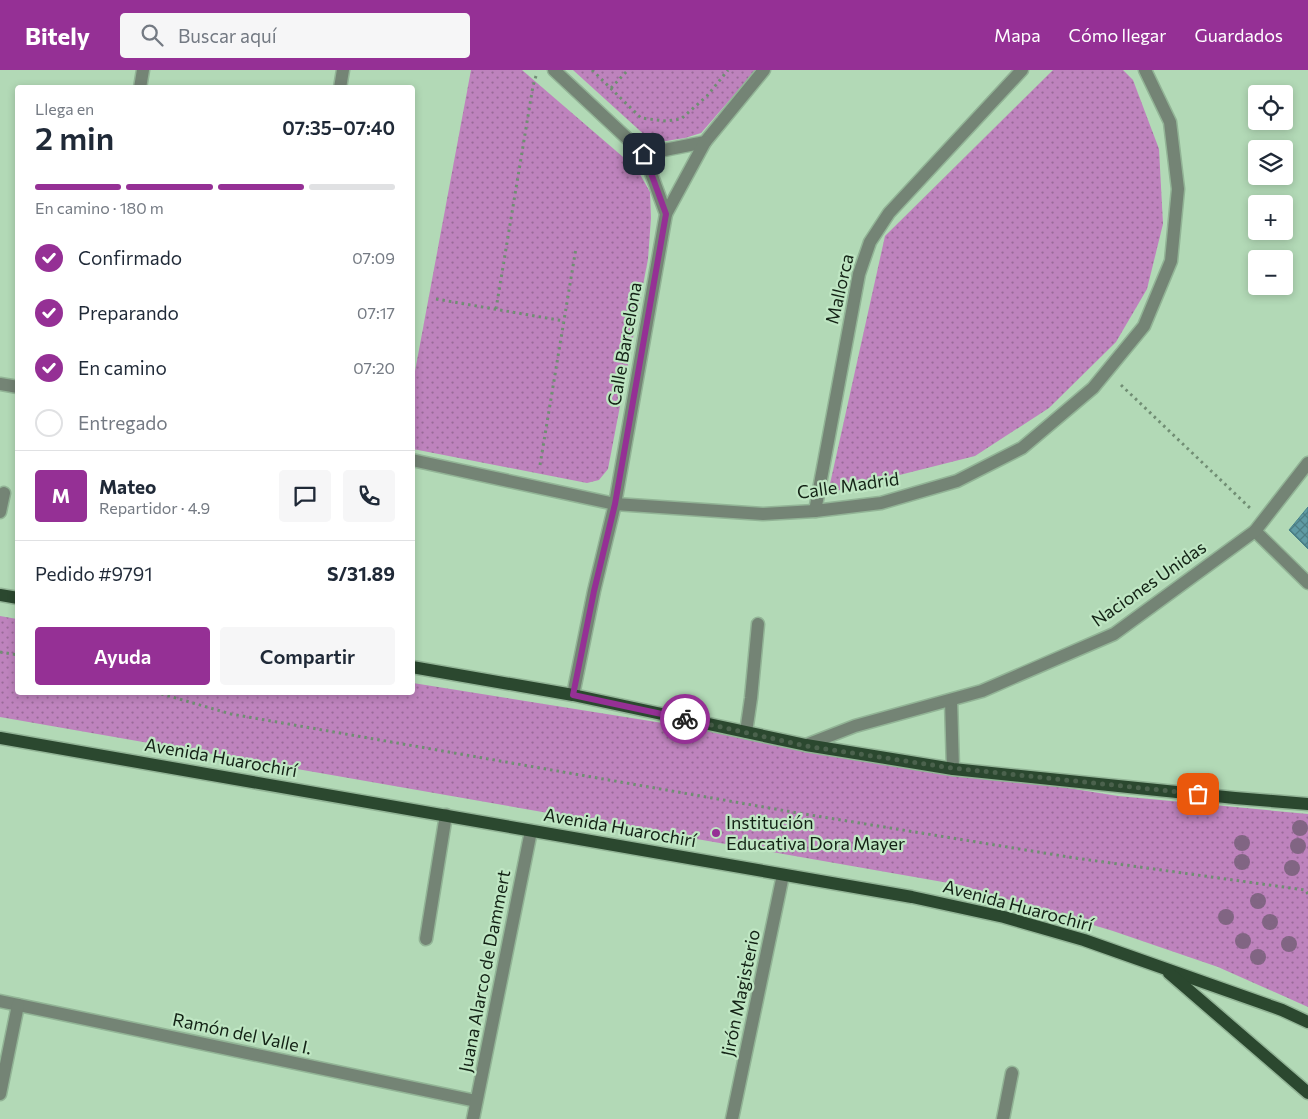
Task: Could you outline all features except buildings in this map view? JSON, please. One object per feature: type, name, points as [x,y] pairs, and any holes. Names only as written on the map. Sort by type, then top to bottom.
[{"type":"main road","points":[[0,595],[15,598]]},
{"type":"main road","points":[[415,668],[573,695],[806,746],[952,768],[1308,804]]},
{"type":"main road","name":"Avenida Huarochirí","points":[[0,738],[912,897],[1004,917],[1084,940],[1282,1010],[1308,1022]]},
{"type":"main road","points":[[1163,968],[1308,1093]]},
{"type":"street","points":[[140,85],[143,70]]},
{"type":"street","points":[[340,85],[343,70]]},
{"type":"street","points":[[554,70],[644,154],[666,214]]},
{"type":"street","points":[[666,214],[705,142],[764,70]]},
{"type":"street","name":"Mallorca","points":[[814,511],[859,274],[870,242],[889,213],[1022,70]]},
{"type":"street","name":"Calle Madrid","points":[[415,461],[615,504],[763,514],[814,511],[882,503],[958,481],[1022,448],[1093,388],[1144,326],[1171,261],[1178,190],[1170,122],[1145,70]]},
{"type":"street","points":[[644,154],[705,142]]},
{"type":"street","name":"Calle Barcelona","points":[[573,695],[594,591],[615,504],[666,214]]},
{"type":"street","points":[[0,384],[15,386]]},
{"type":"street","name":"Naciones Unidas","points":[[806,746],[855,726],[982,692],[1114,634],[1254,531],[1308,463]]},
{"type":"street","points":[[0,512],[4,493]]},
{"type":"street","points":[[1254,531],[1308,583]]},
{"type":"street","points":[[746,732],[758,624]]},
{"type":"street","points":[[951,700],[952,768]]},
{"type":"street","points":[[426,939],[446,815]]},
{"type":"street","name":"Juana Alarco de Dammert","points":[[473,1119],[531,830]]},
{"type":"street","name":"Jirón Magisterio","points":[[733,1119],[783,874]]},
{"type":"street","name":"Ramón del Valle I.","points":[[0,1001],[476,1101]]},
{"type":"street","points":[[0,1094],[18,1005]]},
{"type":"street","points":[[1003,1119],[1012,1073]]},
{"type":"path","points":[[496,309],[533,86],[538,70]]},
{"type":"path","points":[[592,70],[641,118],[666,121],[680,119],[706,96],[728,70]]},
{"type":"path","points":[[611,88],[628,70]]},
{"type":"path","points":[[540,465],[576,248]]},
{"type":"path","points":[[436,299],[564,321]]},
{"type":"path","points":[[1106,371],[1263,520]]},
{"type":"path","points":[[0,652],[15,654]]},
{"type":"path","points":[[166,695],[231,714],[798,813],[1075,858],[1307,892]]},
{"type":"shaded area","points":[[471,70],[522,70],[637,169],[650,192],[651,218],[648,259],[608,469],[599,480],[587,483],[415,449],[415,371]]},
{"type":"shaded area","points":[[573,70],[756,70],[701,133],[666,141],[649,139]]},
{"type":"shaded area","points":[[1053,70],[1123,70],[1133,80],[1159,149],[1163,224],[1147,289],[1116,342],[1049,408],[975,456],[828,493],[885,236]]},
{"type":"shaded area","points":[[0,616],[15,619],[15,695],[415,695],[415,683],[1118,796],[1308,814],[1308,1007],[1218,967],[1113,931],[960,885],[0,717]]},
{"type":"way so far","points":[[685,719],[806,746],[952,768],[1198,794]]},
{"type":"place","name":"Institución Educativa Dora Mayer","points":[[716,833]]},
{"type":"route","points":[[644,154],[666,214],[615,504],[594,591],[573,695],[685,719]]}]
